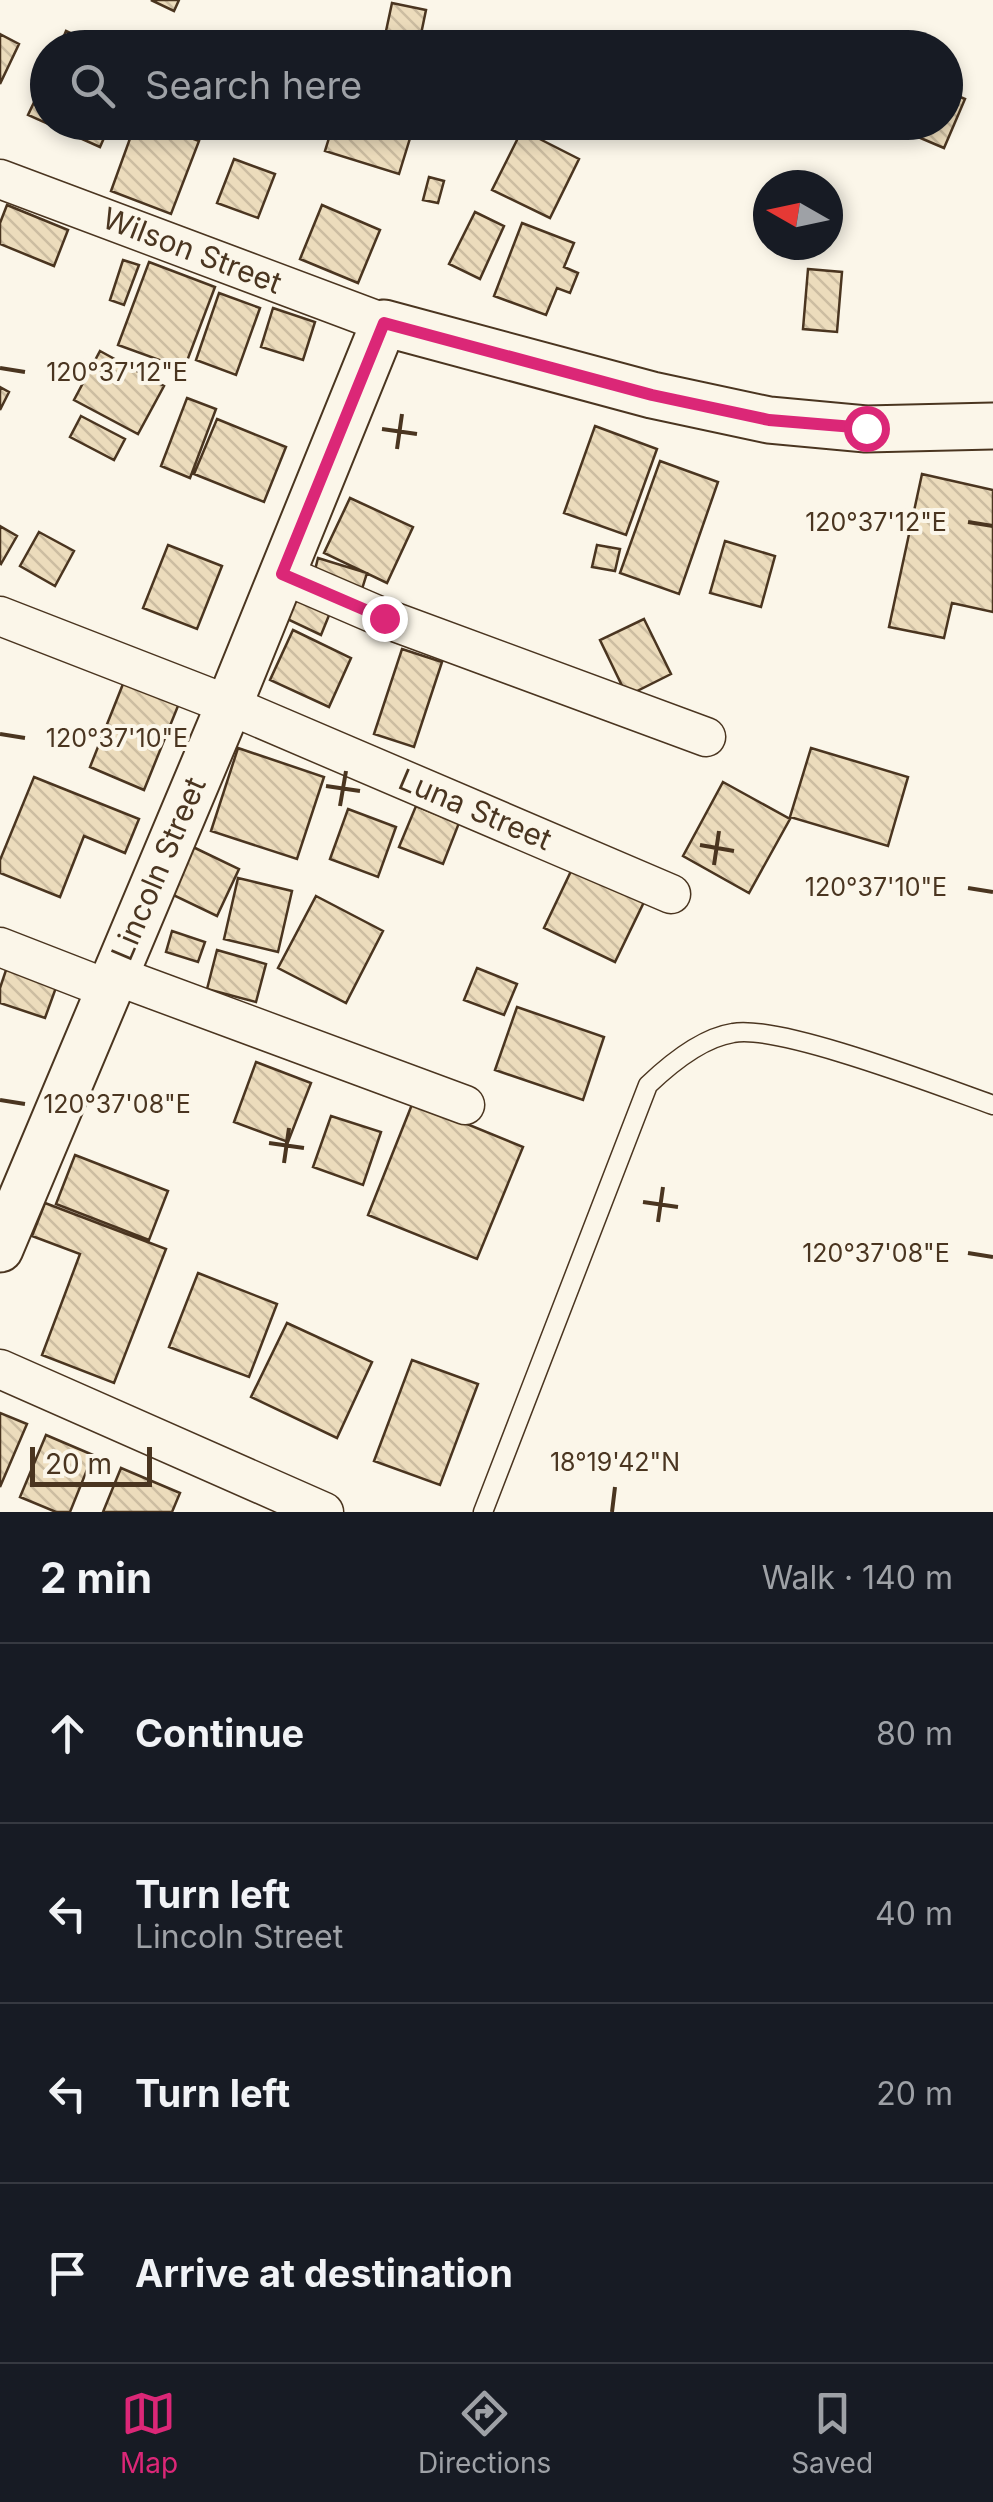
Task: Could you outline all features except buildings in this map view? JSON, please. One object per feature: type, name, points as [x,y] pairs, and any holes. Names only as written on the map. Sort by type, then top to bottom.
[{"type":"street","name":"Wilson Street","points":[[0,178],[384,323]]},
{"type":"street","points":[[384,323],[652,395],[769,420],[866,428],[993,426]]},
{"type":"street","name":"Lincoln Street","points":[[0,1249],[229,705],[384,323]]},
{"type":"street","points":[[282,574],[384,618],[706,737]]},
{"type":"street","name":"Luna Street","points":[[0,616],[229,705],[671,894]]},
{"type":"street","points":[[0,947],[464,1105]]},
{"type":"street","points":[[0,1370],[324,1512]]},
{"type":"lane","points":[[483,1512],[641,1100],[648,1085],[674,1059],[732,1033],[761,1034],[797,1041],[993,1105]]},
{"type":"route","points":[[384,618],[282,574],[384,323],[652,395],[769,420],[866,428]]}]
